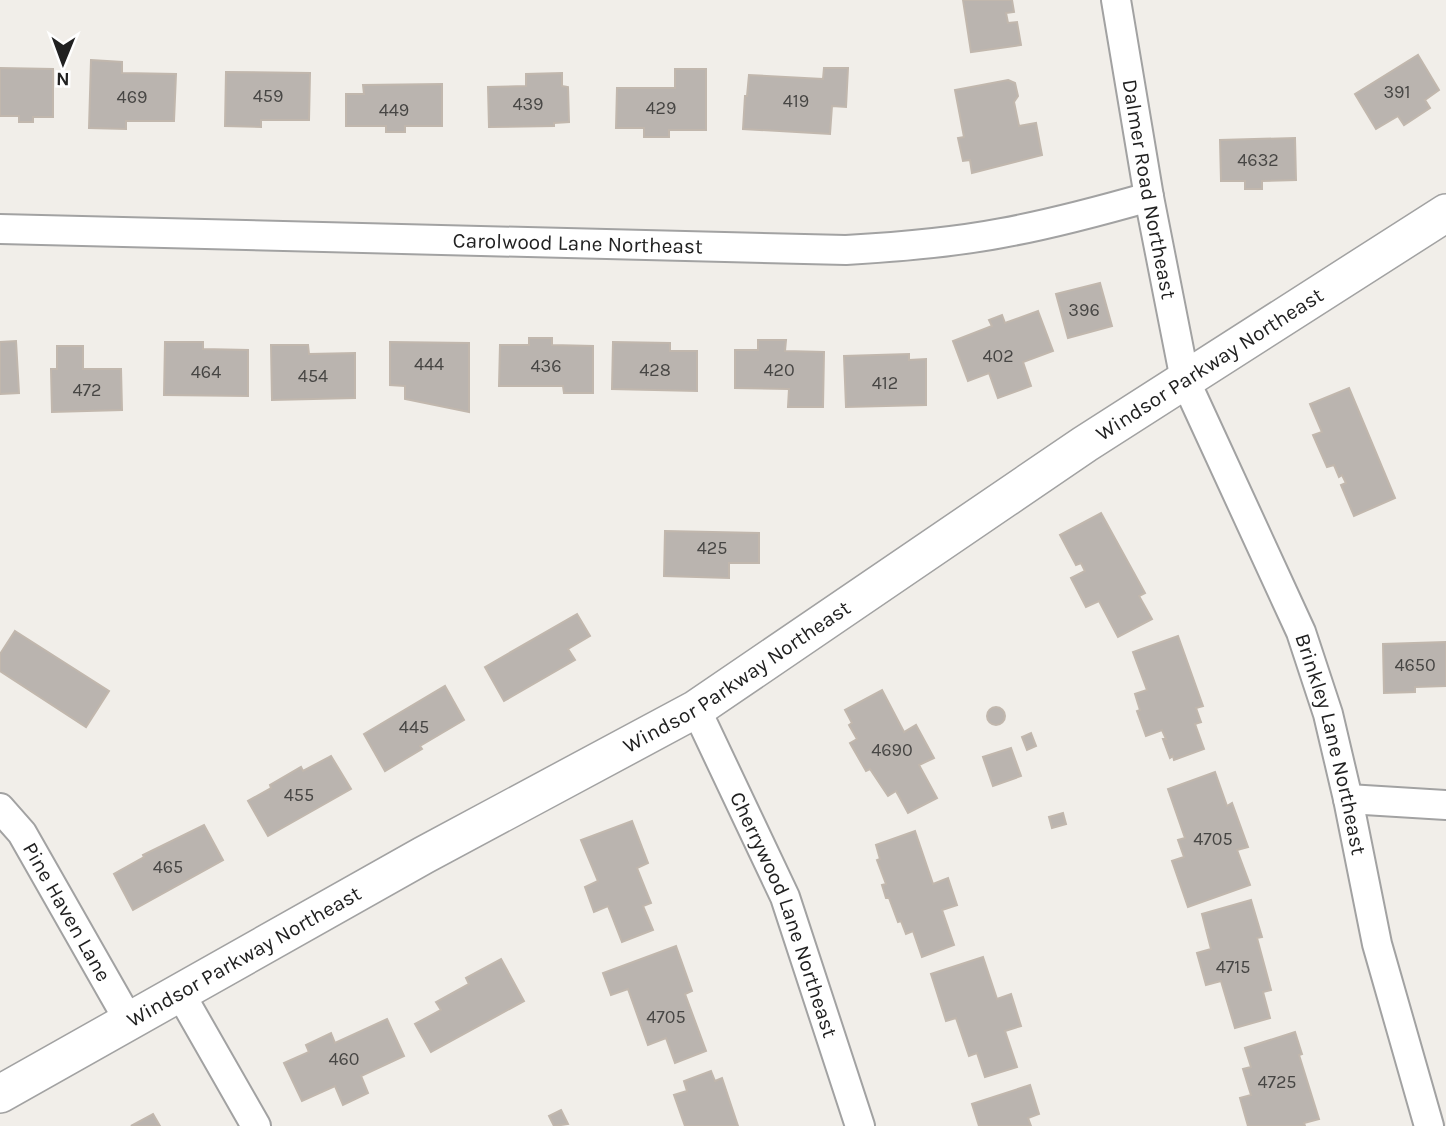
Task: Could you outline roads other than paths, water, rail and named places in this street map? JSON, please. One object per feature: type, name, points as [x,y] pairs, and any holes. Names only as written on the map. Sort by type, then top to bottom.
[{"type":"street","name":"Dalmer Road Northeast","points":[[1116,0],[1149,197],[1185,380]]},
{"type":"street","name":"Carolwood Lane Northeast","points":[[0,229],[845,250],[923,245],[999,234],[1075,218],[1149,197]]},
{"type":"street","name":"Windsor Parkway Northeast","points":[[0,1094],[424,855],[696,709],[1085,444],[1446,214]]},
{"type":"street","name":"Brinkley Lane Northeast","points":[[1185,380],[1301,632],[1328,714],[1377,944],[1429,1126]]},
{"type":"street","name":"Cherrywood Lane Northeast","points":[[696,709],[785,897],[860,1126]]},
{"type":"street","points":[[1348,799],[1446,805]]},
{"type":"street","name":"Pine Haven Lane","points":[[0,808],[22,833],[129,1021]]},
{"type":"street","points":[[180,993],[256,1126]]}]
